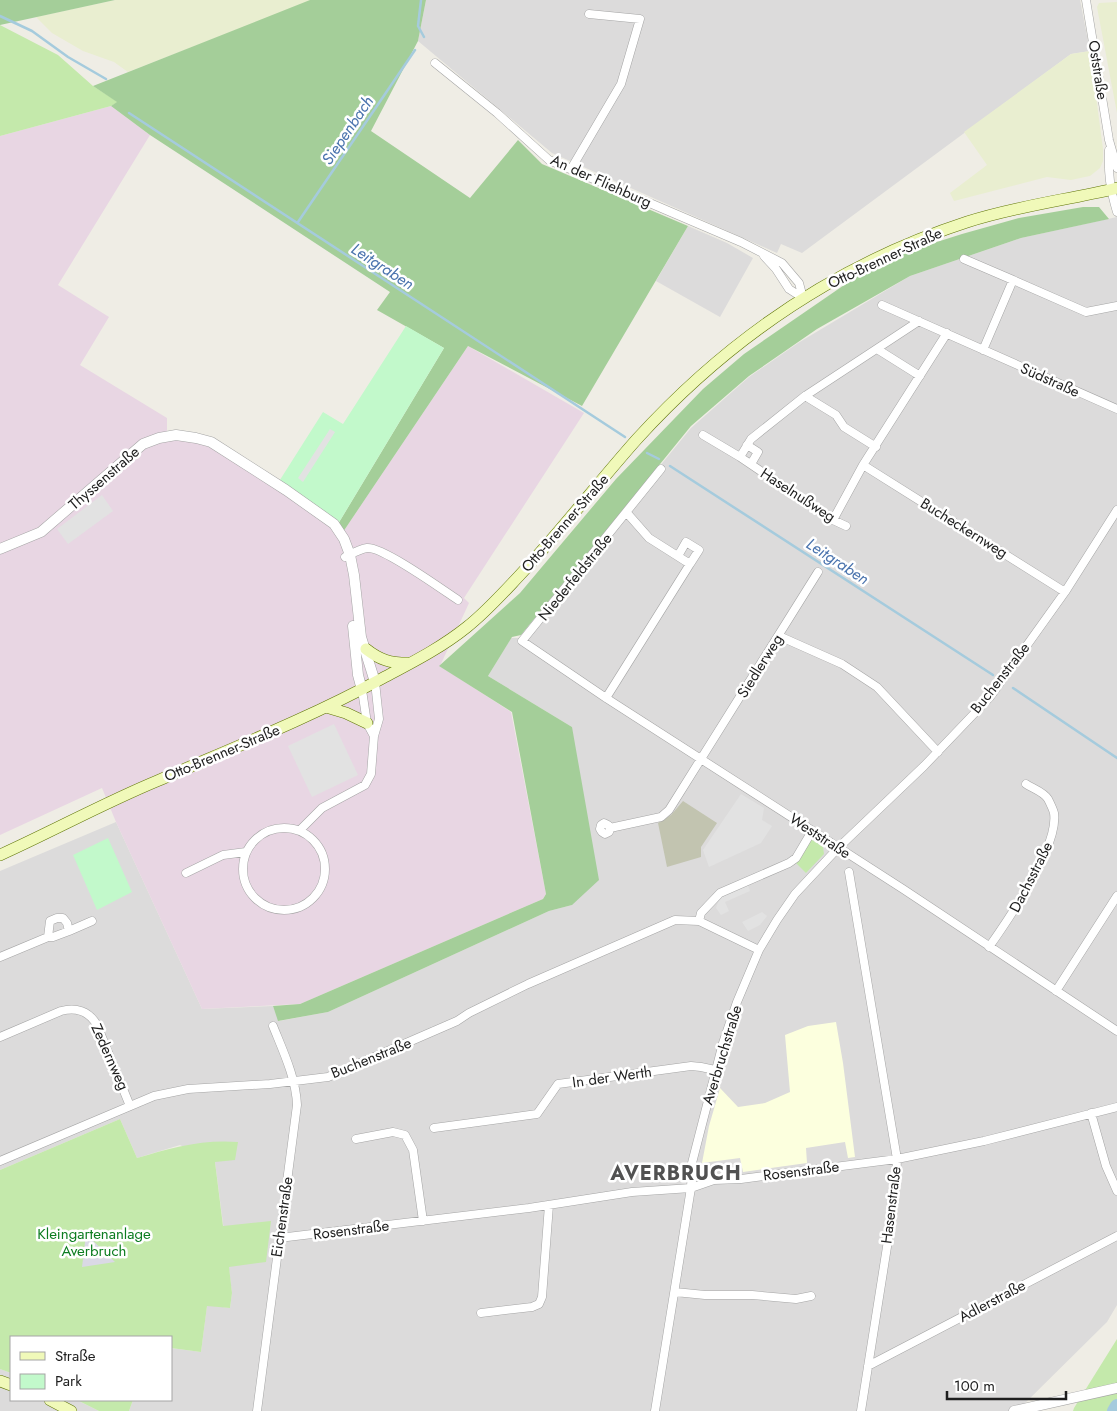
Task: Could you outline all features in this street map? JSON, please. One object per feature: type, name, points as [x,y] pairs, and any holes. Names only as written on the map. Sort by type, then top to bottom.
[{"type":"main road","name":"Otto-Brenner-Straße","points":[[0,855],[153,782],[244,744],[362,690],[441,646],[468,626],[497,600],[542,551],[636,441],[694,382],[737,344],[803,298],[870,261],[921,239],[968,222],[1014,209],[1114,189]]},
{"type":"main road","points":[[366,649],[386,662],[410,664]]},
{"type":"main road","points":[[326,707],[346,713],[367,723]]},
{"type":"main road","points":[[52,1401],[71,1411]]},
{"type":"street","name":"Oststraße","points":[[1086,0],[1109,140],[1117,168]]},
{"type":"street","points":[[571,169],[621,84],[640,18],[589,14]]},
{"type":"street","name":"An der Fliehburg","points":[[435,63],[497,113],[549,160],[740,242],[782,263],[798,282],[803,298]]},
{"type":"street","name":"Oststraße","points":[[1109,140],[1108,174],[1114,189],[1117,212]]},
{"type":"street","points":[[964,259],[1086,312],[1117,306]]},
{"type":"street","points":[[983,350],[1013,280]]},
{"type":"street","name":"Südstraße","points":[[882,305],[1117,409]]},
{"type":"street","points":[[740,457],[750,440],[805,396],[919,321]]},
{"type":"street","points":[[833,520],[863,465],[946,333]]},
{"type":"street","points":[[877,349],[920,376]]},
{"type":"street","points":[[805,396],[836,415],[844,427],[876,446]]},
{"type":"street","name":"Thyssenstraße","points":[[0,549],[41,532],[143,444],[159,438],[176,435],[211,442],[316,511],[338,542],[347,556],[354,574],[361,637],[376,682]]},
{"type":"street","name":"Haselnußweg","points":[[703,435],[751,464],[833,520],[846,526]]},
{"type":"street","name":"Haselnußweg","points":[[747,445],[758,452],[751,464]]},
{"type":"street","name":"Bucheckernweg","points":[[863,465],[1065,592]]},
{"type":"street","name":"Niederfeldstraße","points":[[522,641],[661,470]]},
{"type":"street","name":"Buchenstraße","points":[[838,848],[938,752],[990,696],[1065,592],[1117,510]]},
{"type":"street","points":[[627,512],[649,538],[690,564]]},
{"type":"street","points":[[606,698],[699,550],[686,542],[678,556]]},
{"type":"street","points":[[347,556],[366,548],[373,548],[404,564],[458,600]]},
{"type":"street","name":"Thyssenstraße","points":[[347,556],[358,675],[362,690]]},
{"type":"street","name":"Siedlerweg","points":[[610,828],[661,817],[669,810],[818,572]]},
{"type":"street","points":[[779,636],[842,664],[877,687],[938,752]]},
{"type":"street","name":"Weststraße","points":[[522,641],[606,698],[903,889],[1117,1031]]},
{"type":"street","points":[[300,830],[322,808],[366,784],[373,764],[374,736],[379,719],[376,682]]},
{"type":"street","points":[[362,690],[367,723],[374,736]]},
{"type":"street","name":"Dachsstraße","points":[[989,947],[1015,911],[1051,837],[1054,814],[1047,797],[1026,784]]},
{"type":"street","points":[[284,828],[300,830],[312,838],[320,848],[325,861],[326,875],[322,888],[313,899],[302,907],[288,911],[261,904],[250,894],[244,881],[243,866],[246,852],[256,839],[269,830],[284,828]]},
{"type":"street","points":[[699,921],[701,913],[720,893],[789,863],[796,858],[812,831]]},
{"type":"street","name":"Averbruchstraße","points":[[655,1411],[691,1188],[692,1163],[715,1070],[737,1002],[759,950],[776,920],[795,894],[838,848]]},
{"type":"street","points":[[186,873],[223,855],[246,852]]},
{"type":"street","name":"Hasenstraße","points":[[849,872],[897,1158],[896,1182],[861,1411]]},
{"type":"street","points":[[1056,991],[1117,896]]},
{"type":"street","points":[[48,937],[50,922],[57,918],[63,918],[67,922],[69,931]]},
{"type":"street","name":"Buchenstraße","points":[[0,1161],[154,1096],[171,1091],[294,1082],[328,1077],[390,1052],[457,1021],[468,1013],[528,984],[675,920],[699,921],[759,950]]},
{"type":"street","points":[[0,957],[92,921]]},
{"type":"street","points":[[850,940],[860,940]]},
{"type":"street","name":"Zedernweg","points":[[0,1037],[61,1011],[68,1009],[84,1012],[93,1018],[130,1106]]},
{"type":"street","name":"Eichenstraße","points":[[257,1411],[297,1105],[294,1082],[274,1026]]},
{"type":"street","name":"In der Werth","points":[[434,1128],[537,1114],[558,1084],[691,1066],[701,1066],[715,1070]]},
{"type":"street","name":"Rosenstraße","points":[[279,1238],[549,1205],[632,1192],[691,1188],[714,1180],[741,1179],[897,1158],[984,1140],[1117,1107]]},
{"type":"street","points":[[1091,1114],[1106,1166],[1117,1191]]},
{"type":"street","points":[[356,1139],[393,1132],[405,1135],[413,1150],[423,1221]]},
{"type":"street","points":[[481,1313],[532,1307],[539,1304],[542,1297],[549,1205]]},
{"type":"street","name":"Adlerstraße","points":[[868,1366],[1117,1236]]},
{"type":"street","points":[[675,1292],[796,1299],[811,1296]]},
{"type":"street","points":[[1014,1411],[1117,1388]]},
{"type":"shaded area","points":[[115,0],[311,1],[128,72],[114,62],[83,51],[52,33],[36,17]]},
{"type":"shaded area","points":[[426,0],[1080,0],[1090,51],[1071,54],[802,253],[781,244],[777,253],[552,153],[418,41]]},
{"type":"shaded area","points":[[1117,2],[1117,113],[1097,7],[1099,3]]},
{"type":"shaded area","points":[[1090,51],[1103,149],[1103,161],[1100,168],[1090,176],[1071,180],[1047,177],[954,201],[950,193],[987,165],[964,132],[1071,54]]},
{"type":"shaded area","points":[[111,106],[150,135],[58,285],[109,317],[80,365],[167,418],[167,438],[210,443],[343,532],[468,346],[584,413],[464,598],[469,603],[440,666],[511,712],[546,894],[543,899],[300,1004],[202,1009],[102,788],[0,835],[0,136]]},
{"type":"shaded area","points":[[1117,217],[1117,1305],[1107,1322],[1017,1411],[129,1411],[133,1401],[172,1401],[172,1348],[201,1352],[207,1305],[230,1308],[232,1293],[215,1162],[180,1145],[137,1158],[120,1119],[0,1170],[0,871],[116,822],[202,1009],[273,1006],[279,1021],[328,1012],[549,911],[572,905],[572,727],[488,676],[511,638],[519,638],[691,428],[749,377],[798,343],[910,276],[1021,238]]},
{"type":"shaded area","points":[[688,226],[727,243],[753,258],[720,317],[656,281]]},
{"type":"shaded area","points":[[330,429],[335,432],[303,482],[298,478]]},
{"type":"shaded area","points":[[102,495],[113,511],[68,544],[57,529]]},
{"type":"shaded area","points":[[334,724],[358,775],[312,797],[288,746]]},
{"type":"shaded area","points":[[741,794],[764,808],[762,820],[772,826],[761,843],[709,867],[703,850]]},
{"type":"shaded area","points":[[683,801],[717,823],[701,847],[701,857],[667,867],[658,823],[671,815]]},
{"type":"shaded area","points":[[748,885],[750,891],[725,902],[729,911],[721,915],[716,908],[720,897]]},
{"type":"shaded area","points":[[762,912],[767,916],[760,925],[748,931],[742,922]]},
{"type":"shaded area","points":[[836,1022],[855,1157],[848,1158],[845,1142],[806,1148],[807,1163],[743,1172],[740,1158],[702,1163],[709,1126],[720,1088],[738,1107],[765,1103],[790,1092],[785,1035],[808,1026]]},
{"type":"shaded area","points":[[86,1234],[115,1262],[82,1267]]},
{"type":"shaded area","points":[[0,1369],[10,1373],[10,1401],[79,1401],[99,1411],[0,1411]]},
{"type":"green space","points":[[0,0],[115,0],[0,25]]},
{"type":"green space","points":[[310,0],[426,0],[418,41],[371,131],[470,198],[518,140],[542,164],[688,226],[582,406],[468,346],[343,532],[338,524],[444,348],[377,310],[390,292],[150,135],[111,106],[117,102],[93,86]]},
{"type":"green space","points":[[0,25],[58,55],[93,86],[118,102],[111,106],[0,136]]},
{"type":"green space","points":[[1083,207],[1099,207],[1109,219],[1021,238],[910,276],[817,329],[749,376],[691,426],[521,635],[512,637],[488,676],[572,727],[599,880],[572,905],[549,911],[328,1012],[278,1021],[273,1006],[300,1004],[543,899],[546,894],[512,712],[439,666],[520,593],[616,479],[703,389],[744,354],[850,281],[896,255],[1019,218]]},
{"type":"green space","points":[[406,326],[444,348],[338,524],[278,483],[323,412],[343,424]]},
{"type":"green space","points":[[108,838],[132,892],[97,910],[73,855]]},
{"type":"green space","points":[[811,839],[823,847],[824,854],[806,873],[795,862]]},
{"type":"green space","name":"Kleingartenanlage Averbruch","points":[[120,1119],[137,1158],[199,1143],[238,1142],[235,1160],[215,1162],[223,1226],[271,1221],[266,1262],[229,1267],[232,1293],[230,1308],[207,1306],[201,1352],[172,1348],[172,1336],[10,1336],[10,1373],[0,1369],[0,1170]]},
{"type":"green space","points":[[1117,1339],[1117,1411],[1073,1411],[1074,1408]]},
{"type":"green space","points":[[79,1401],[133,1401],[129,1411],[99,1411]]},
{"type":"waterway","name":"Siepenbach","points":[[421,0],[418,26],[424,37]]},
{"type":"waterway","name":"Leitgraben","points":[[0,16],[32,31],[68,57],[106,79]]},
{"type":"waterway","name":"Siepenbach","points":[[298,222],[415,50]]},
{"type":"waterway","name":"Leitgraben","points":[[129,113],[625,437]]},
{"type":"waterway","name":"Leitgraben","points":[[647,453],[659,459]]},
{"type":"waterway","name":"Leitgraben","points":[[670,466],[993,675]]},
{"type":"waterway","name":"Leitgraben","points":[[1013,688],[1117,758]]},
{"type":"waterway","points":[[1114,1411],[1117,1406]]},
{"type":"district","name":"AVERBRUCH","points":[[676,1173]]}]
